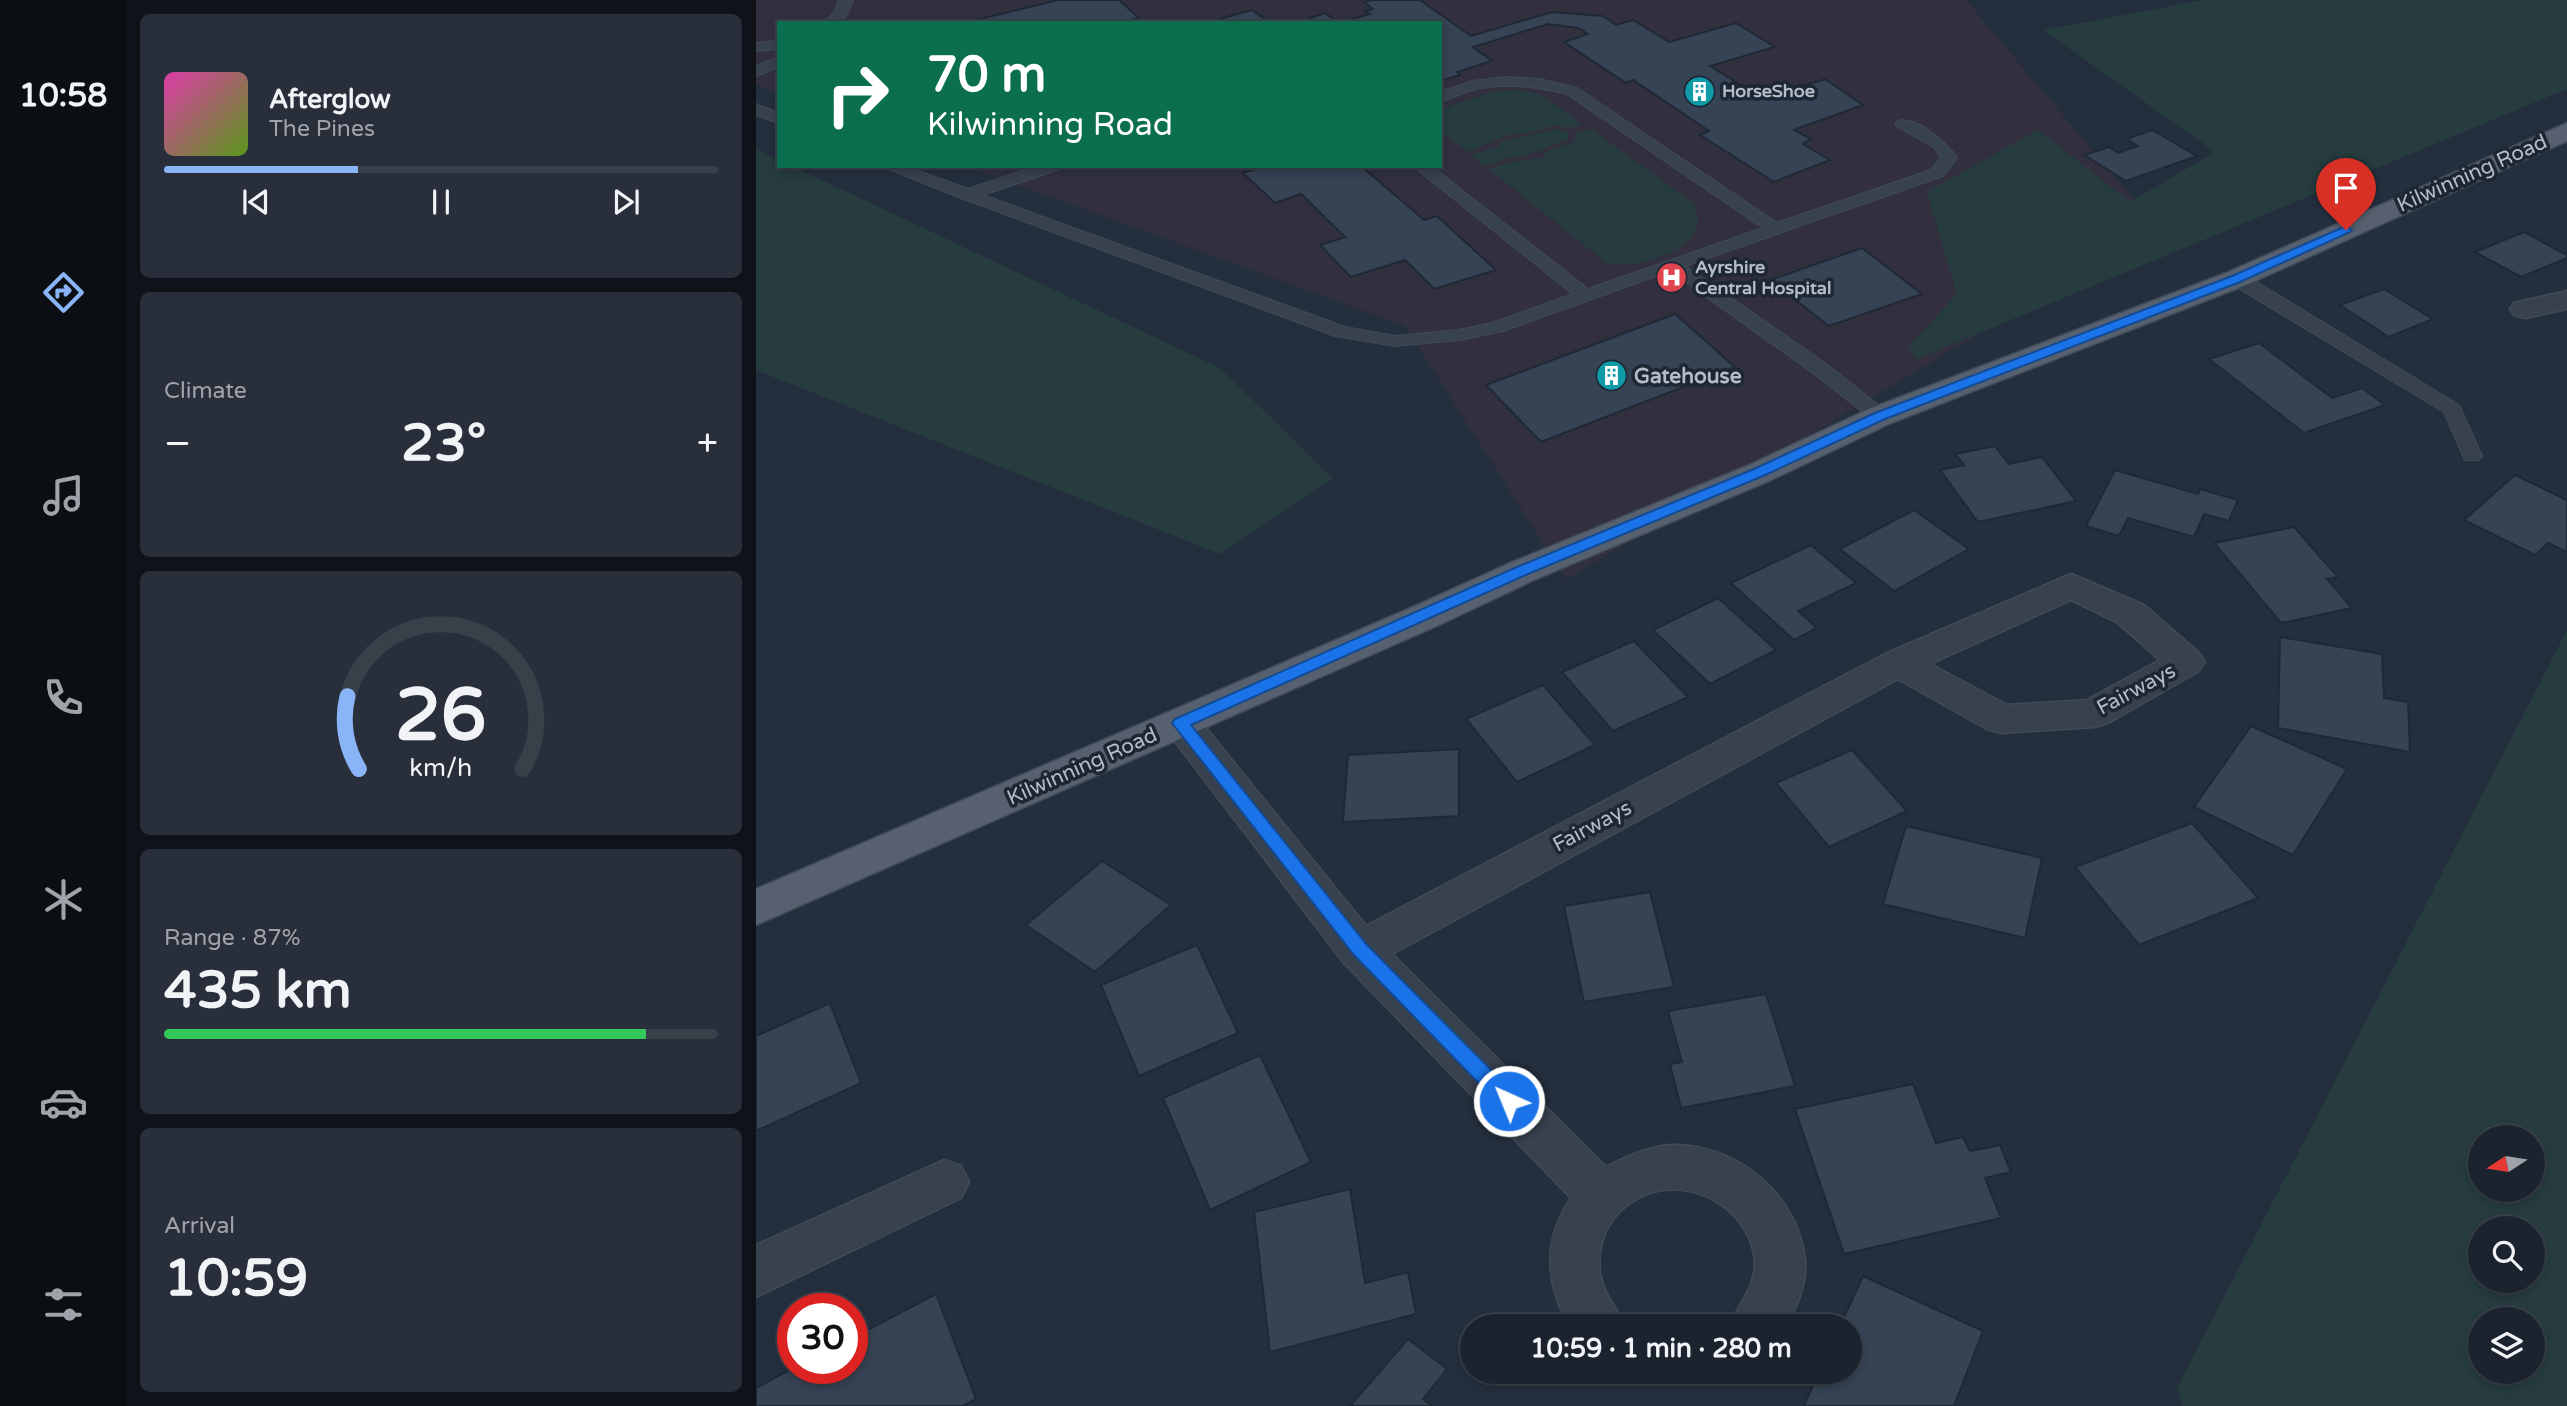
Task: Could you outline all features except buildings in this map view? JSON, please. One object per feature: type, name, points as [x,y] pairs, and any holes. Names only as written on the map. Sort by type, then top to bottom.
[{"type":"main road","name":"Kilwinning Road","points":[[756,908],[1522,571],[1759,472],[1880,416],[2236,279],[2567,131]]},
{"type":"street","points":[[2525,309],[2567,300]]},
{"type":"street","name":"Fairways","points":[[1360,950],[1898,663],[2071,586],[2131,614],[2186,662],[2094,713],[2001,719],[1898,663]]},
{"type":"street","points":[[1180,723],[1360,950],[1602,1196]]},
{"type":"street","points":[[1587,1314],[1573,1275],[1575,1242],[1589,1211],[1602,1196],[1630,1177],[1673,1167],[1707,1172],[1739,1187],[1768,1218],[1779,1250],[1779,1283],[1773,1301],[1764,1314]]},
{"type":"street","points":[[756,1273],[766,1265],[944,1182]]},
{"type":"lane","points":[[833,21],[840,15],[846,0]]},
{"type":"lane","points":[[756,47],[777,45]]},
{"type":"lane","points":[[756,72],[777,62]]},
{"type":"lane","points":[[1442,96],[1459,89],[1500,80],[1543,82],[1573,92],[1774,228]]},
{"type":"lane","points":[[756,109],[777,118]]},
{"type":"lane","points":[[895,168],[1341,332],[1395,341],[1459,335],[1497,327],[1937,173],[1950,158],[1939,145],[1903,124]]},
{"type":"lane","points":[[967,195],[1048,168]]},
{"type":"lane","points":[[1424,168],[1587,297]]},
{"type":"lane","points":[[1672,265],[1819,368],[1880,416]]},
{"type":"lane","points":[[2236,279],[2452,409],[2472,456]]},
{"type":"shaded area","name":"Ayrshire Central Hospital","points":[[756,0],[1966,0],[2158,228],[1566,579],[1405,326],[971,168],[1442,168],[1442,21],[777,21],[777,93],[756,84]]},
{"type":"green space","points":[[2204,0],[2567,0],[2567,89],[1917,359],[1908,347],[1957,294],[1927,192],[2038,130],[2130,202],[2215,152],[2043,30]]},
{"type":"green space","points":[[1517,90],[1540,94],[1582,124],[1569,128],[1554,125],[1529,133],[1510,134],[1468,152],[1442,132],[1442,108],[1493,92]]},
{"type":"green space","points":[[1557,129],[1568,132],[1568,139],[1526,156],[1512,157],[1484,166],[1472,155],[1498,147],[1502,141]]},
{"type":"green space","points":[[1591,129],[1693,203],[1699,223],[1691,238],[1678,250],[1638,264],[1608,264],[1489,169],[1511,162],[1542,158],[1549,150],[1575,142],[1575,134]]},
{"type":"green space","points":[[756,149],[777,159],[777,168],[796,168],[1220,368],[1333,478],[1220,554],[756,370]]},
{"type":"green space","points":[[2567,630],[2567,1406],[2183,1406],[2177,1388]]},
{"type":"place","name":"HorseShoe","points":[[1699,91]]},
{"type":"place","name":"Ayrshire Central Hospital","points":[[1672,277]]},
{"type":"place","name":"Gatehouse","points":[[1611,376]]},
{"type":"route","points":[[1509,1101],[1360,950],[1180,723],[1426,616],[1522,571],[1759,472],[1880,416],[2236,279],[2346,230]]}]
